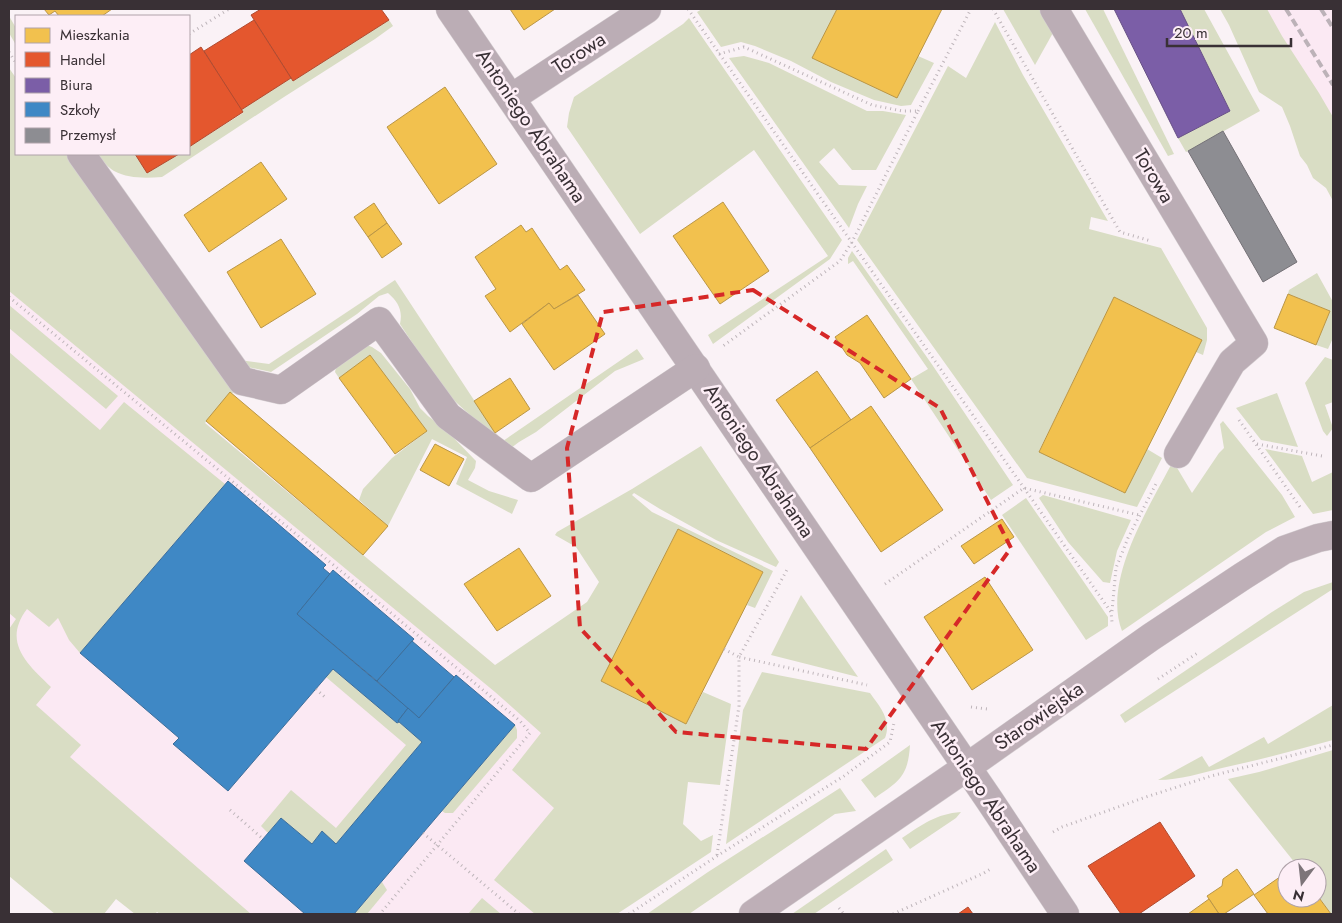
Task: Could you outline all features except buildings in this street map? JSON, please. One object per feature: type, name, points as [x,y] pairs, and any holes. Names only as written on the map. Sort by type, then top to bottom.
[{"type":"main road","name":"Starowiejska","points":[[753,914],[967,767],[1150,637],[1243,576],[1284,550],[1318,538],[1333,535]]},
{"type":"street","name":"Antoniego Abrahama","points":[[450,9],[696,368],[1065,914]]},
{"type":"street","name":"Torowa","points":[[512,98],[647,9]]},
{"type":"street","name":"Torowa","points":[[1054,9],[1254,343],[1232,362],[1216,390]]},
{"type":"street","points":[[82,155],[242,381],[281,390],[379,321],[448,416],[531,478],[696,368]]},
{"type":"street","points":[[1178,454],[1216,390]]},
{"type":"path","points":[[190,33],[229,9]]},
{"type":"path","points":[[688,9],[1111,612]]},
{"type":"path","points":[[721,347],[840,261],[852,242],[972,9]]},
{"type":"path","points":[[993,9],[1120,232],[1156,243]]},
{"type":"path","points":[[719,54],[744,47],[872,105],[902,111],[918,111]]},
{"type":"path","points":[[9,297],[433,648],[520,721],[530,733],[380,914]]},
{"type":"path","points":[[1216,390],[1300,508]]},
{"type":"path","points":[[1256,444],[1322,456]]},
{"type":"path","points":[[1112,626],[1111,612],[1116,568],[1139,515],[1168,460],[1178,454]]},
{"type":"path","points":[[880,587],[1024,488],[1139,515]]},
{"type":"path","points":[[717,856],[738,706],[739,657],[792,561]]},
{"type":"path","points":[[724,649],[739,657],[870,685]]},
{"type":"path","points":[[1152,684],[1200,651]]},
{"type":"path","points":[[316,689],[327,699]]},
{"type":"path","points":[[970,707],[988,709]]},
{"type":"path","points":[[629,914],[844,776],[890,742],[894,722]]},
{"type":"path","points":[[893,914],[984,873],[1022,848],[1062,827],[1210,776],[1333,745]]},
{"type":"path","points":[[230,810],[263,839]]},
{"type":"path","points":[[424,833],[518,914]]},
{"type":"path","points":[[840,908],[844,914]]},
{"type":"highlighted area","points":[[753,290],[940,408],[1011,548],[866,749],[676,732],[580,628],[567,448],[603,312]]},
{"type":"shaded area","points":[[1248,9],[1333,9],[1333,144],[1298,88]]},
{"type":"shaded area","points":[[9,259],[640,786],[535,914],[248,914],[9,704]]},
{"type":"green space","points":[[702,9],[837,9],[812,58],[918,56],[934,63],[911,105],[901,106],[874,100],[755,46],[741,42],[721,47],[697,12]]},
{"type":"green space","points":[[1003,9],[1041,9],[1054,31],[1035,65]]},
{"type":"green space","points":[[1085,9],[1103,9],[1174,154],[1168,156]]},
{"type":"green space","points":[[1180,9],[1204,9],[1260,111],[1186,152],[1178,138],[1230,111]]},
{"type":"green space","points":[[1220,9],[1267,9],[1319,93],[1333,117],[1333,201],[1326,188],[1313,178],[1300,156],[1282,107],[1259,92]]},
{"type":"green space","points":[[9,16],[15,26],[15,43],[9,33]]},
{"type":"green space","points":[[689,18],[842,240],[830,259],[713,344],[708,335],[828,256],[754,150],[640,234],[567,127],[574,97],[683,24]]},
{"type":"green space","points":[[389,20],[393,26],[162,177],[150,178],[120,174],[109,167],[97,155],[138,155],[149,172],[176,155],[190,155],[190,146],[243,113],[241,110],[291,78],[293,81]]},
{"type":"green space","points":[[995,22],[1023,75],[1108,221],[1091,217],[1089,229],[1161,248],[1207,328],[1207,340],[1203,355],[1114,297],[1039,451],[1124,493],[1147,449],[1162,458],[1137,507],[1027,478],[857,240],[948,66],[966,78]]},
{"type":"green space","points":[[744,56],[769,63],[867,111],[883,111],[906,115],[876,170],[852,170],[834,148],[819,162],[839,185],[867,186],[849,228],[729,58]]},
{"type":"green space","points":[[9,68],[15,77],[15,155],[71,155],[237,388],[205,423],[495,665],[587,602],[599,582],[576,547],[555,535],[557,532],[632,489],[701,446],[779,562],[776,567],[716,540],[634,493],[632,495],[652,512],[773,571],[755,608],[747,605],[763,572],[678,529],[602,681],[686,724],[703,692],[731,704],[720,785],[688,782],[683,824],[701,841],[713,835],[711,852],[617,914],[535,914],[494,880],[554,808],[512,770],[541,733],[495,692],[9,291]]},
{"type":"green space","points":[[145,221],[239,360],[269,364],[395,280],[495,432],[503,441],[637,349],[644,359],[615,371],[536,432],[511,448],[494,437],[447,394],[400,324],[401,315],[399,307],[388,293],[379,296],[357,314],[271,372],[243,366],[168,262]]},
{"type":"green space","points":[[852,251],[931,363],[1013,485],[991,500],[911,379],[928,369],[853,261],[848,264],[848,258]]},
{"type":"green space","points":[[1317,273],[1333,302],[1333,338],[1328,349],[1316,345],[1330,311],[1288,294],[1289,290]]},
{"type":"green space","points":[[9,305],[118,396],[106,409],[9,328]]},
{"type":"green space","points":[[364,344],[381,353],[410,389],[420,408],[444,428],[476,461],[475,468],[468,480],[489,491],[518,500],[512,514],[456,484],[467,457],[432,439],[388,526],[359,500],[363,489],[392,458],[427,431],[370,355],[339,378],[335,372],[337,363]]},
{"type":"green space","points":[[9,352],[100,430],[124,402],[225,484],[80,653],[69,640],[58,618],[49,627],[27,609],[20,621],[17,642],[26,661],[51,687],[36,705],[81,745],[70,757],[251,914],[160,914],[157,912],[155,914],[135,914],[116,899],[104,914],[55,914],[9,876],[9,629],[16,619],[9,613]]},
{"type":"green space","points":[[1325,357],[1333,360],[1333,402],[1325,405],[1333,428],[1327,436],[1323,431],[1305,383]]},
{"type":"green space","points":[[1277,393],[1298,447],[1261,440],[1236,408]]},
{"type":"green space","points":[[1223,421],[1282,495],[1295,517],[1266,532],[1122,631],[1118,611],[1118,589],[1123,567],[1141,521],[1173,461],[1192,493],[1224,448],[1220,424]]},
{"type":"green space","points":[[1265,449],[1302,456],[1312,482],[1333,472],[1333,510],[1313,514]]},
{"type":"green space","points":[[1043,495],[1131,520],[1117,551],[1110,583],[1103,582],[1068,542],[1039,498]]},
{"type":"green space","points":[[1026,498],[1108,617],[1108,626],[1086,640],[1002,515]]},
{"type":"green space","points":[[1333,582],[1333,589],[1125,723],[1120,715],[1304,592]]},
{"type":"green space","points":[[801,595],[858,677],[771,655]]},
{"type":"green space","points":[[333,669],[422,742],[336,844],[322,832],[312,844],[281,818],[268,833],[261,826],[291,790],[336,828],[406,745],[326,677]]},
{"type":"green space","points":[[762,672],[870,693],[884,714],[887,731],[885,738],[726,844],[743,710]]},
{"type":"green space","points":[[1333,705],[1333,740],[1190,776],[1158,780],[1202,756],[1209,767],[1264,737],[1268,744]]},
{"type":"green space","points":[[515,725],[517,738],[453,813],[442,811]]},
{"type":"green space","points":[[910,745],[907,764],[901,777],[875,798],[861,780]]},
{"type":"green space","points":[[1333,750],[1333,914],[1327,908],[1327,858],[1291,858],[1228,779],[1259,772]]},
{"type":"green space","points":[[840,788],[856,811],[835,814],[689,914],[647,914],[708,872]]},
{"type":"green space","points":[[961,812],[956,818],[910,849],[902,838],[937,817]]},
{"type":"green space","points":[[886,849],[893,860],[814,914],[792,914]]},
{"type":"green space","points":[[382,882],[387,890],[367,914],[354,914]]},
{"type":"green space","points":[[482,898],[501,914],[468,914]]},
{"type":"railway","points":[[1286,9],[1333,85]]},
{"type":"railway","points":[[1321,9],[1333,28]]}]
